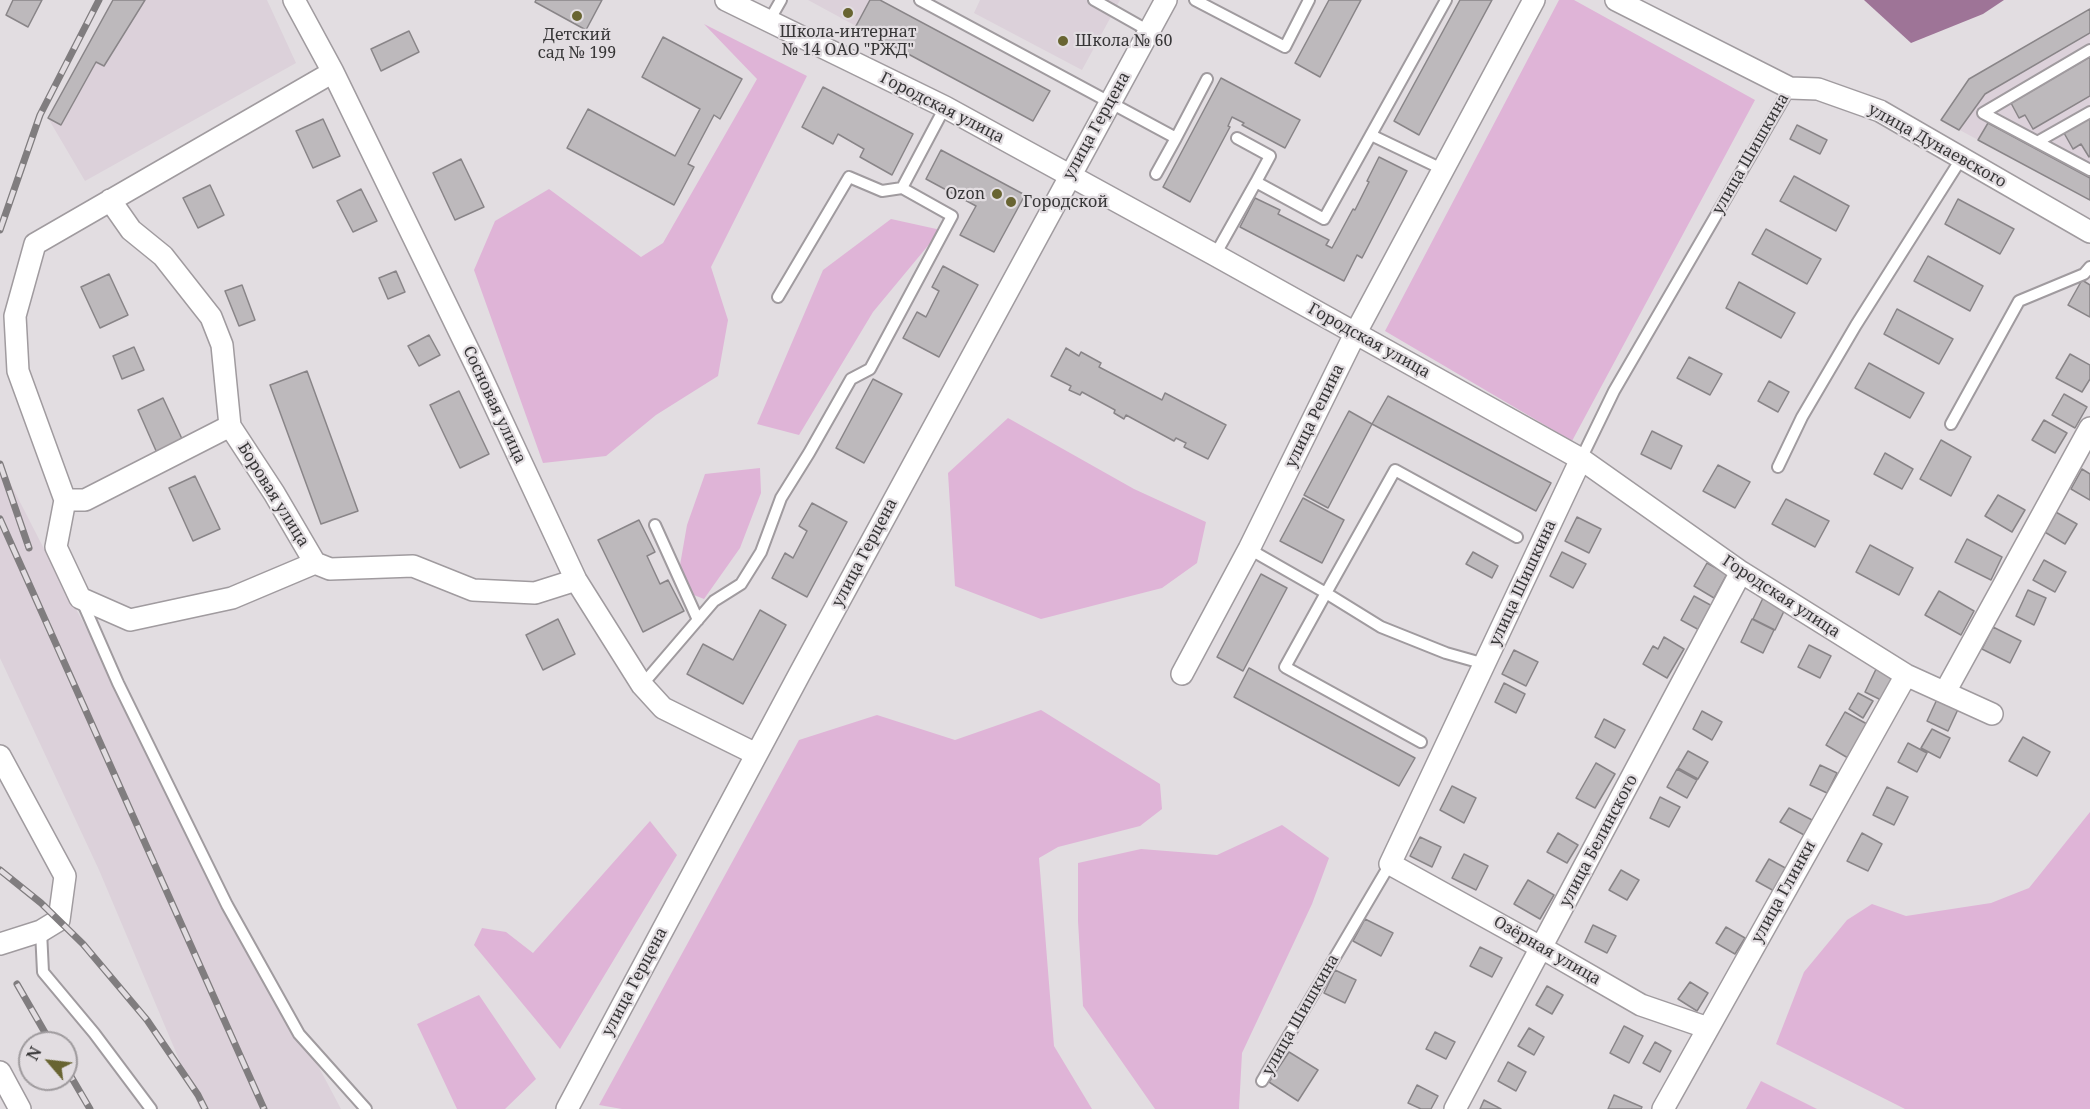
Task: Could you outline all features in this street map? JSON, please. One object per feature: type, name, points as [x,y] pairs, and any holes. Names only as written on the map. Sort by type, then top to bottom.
[{"type":"street","name":"Сосновая улица","points":[[294,0],[333,72],[480,374],[576,580],[642,685],[663,708],[756,754]]},
{"type":"street","name":"Городская улица","points":[[726,0],[945,107],[1581,459],[1741,572],[1906,675],[1992,714]]},
{"type":"street","name":"улица Герцена","points":[[567,1109],[756,754],[1166,0]]},
{"type":"street","name":"улица Репина","points":[[1182,674],[1249,549],[1355,334],[1534,0]]},
{"type":"street","name":"улица Дунаевского","points":[[1616,0],[1790,88],[1818,89],[1880,111],[2090,232]]},
{"type":"street","points":[[315,563],[232,598],[130,620],[80,598],[56,547],[65,500],[18,371],[15,316],[35,244],[333,72]]},
{"type":"street","name":"Боровая улица","points":[[110,200],[131,230],[163,256],[211,317],[222,345],[230,426],[274,492],[315,563],[330,569],[413,566],[472,590],[535,593],[576,580]]},
{"type":"street","points":[[65,500],[85,500],[230,426]]},
{"type":"street","points":[[1946,692],[2090,428]]},
{"type":"street","name":"улица Шишкина","points":[[1390,864],[1581,459]]},
{"type":"street","name":"улица Белинского","points":[[1455,1109],[1741,572]]},
{"type":"street","name":"улица Глинки","points":[[1663,1109],[1906,675]]},
{"type":"street","points":[[0,756],[64,876],[59,920],[41,931],[0,944]]},
{"type":"street","name":"Озёрная улица","points":[[1390,864],[1641,1005],[1708,1028]]},
{"type":"street","points":[[0,1072],[20,1109]]},
{"type":"lane","points":[[769,21],[781,0]]},
{"type":"lane","points":[[920,0],[1176,138]]},
{"type":"lane","points":[[1094,0],[1149,31]]},
{"type":"lane","points":[[1195,0],[1284,47],[1309,0]]},
{"type":"lane","points":[[1256,182],[1324,219],[1446,0]]},
{"type":"lane","points":[[2090,50],[1983,113],[2090,170]]},
{"type":"lane","points":[[1156,174],[1208,80]]},
{"type":"lane","name":"улица Шишкина","points":[[1581,459],[1614,391],[1790,88]]},
{"type":"lane","points":[[902,188],[945,107]]},
{"type":"lane","points":[[2037,142],[2090,112]]},
{"type":"lane","points":[[1371,135],[1442,169]]},
{"type":"lane","points":[[1215,255],[1270,156],[1237,138]]},
{"type":"lane","points":[[1778,467],[1802,417],[1856,325],[1961,159]]},
{"type":"lane","points":[[642,685],[714,601],[741,584],[760,552],[781,498],[850,379],[870,369],[952,216],[902,188],[882,191],[849,177],[778,297]]},
{"type":"lane","points":[[1951,424],[2019,301],[2084,274],[2090,267]]},
{"type":"lane","points":[[1421,742],[1285,667],[1395,470],[1517,537]]},
{"type":"lane","points":[[655,525],[698,620]]},
{"type":"lane","points":[[1249,549],[1382,627],[1446,653],[1485,664]]},
{"type":"lane","points":[[80,598],[118,683],[227,905],[300,1034],[366,1109]]},
{"type":"lane","name":"улица Шишкина","points":[[1262,1081],[1390,864]]},
{"type":"lane","points":[[41,931],[43,972],[94,1033],[151,1109]]},
{"type":"shaded area","points":[[113,0],[267,0],[296,63],[85,181],[48,118]]},
{"type":"shaded area","name":"Школа-интернат № 14 ОАО \"РЖД\"","points":[[808,0],[870,0],[856,26]]},
{"type":"shaded area","name":"Школа № 60","points":[[980,0],[1120,0],[1082,70],[974,13]]},
{"type":"shaded area","points":[[1559,0],[1574,0],[1755,100],[1572,441],[1385,331]]},
{"type":"shaded area","points":[[1864,0],[2004,0],[1983,14],[1911,43]]},
{"type":"shaded area","points":[[2090,9],[2090,200],[1941,120],[1969,79]]},
{"type":"shaded area","points":[[704,24],[807,76],[711,267],[728,320],[718,376],[656,415],[606,456],[543,463],[474,270],[495,221],[549,189],[641,257],[663,243],[757,79]]},
{"type":"shaded area","points":[[891,219],[941,230],[873,312],[799,435],[757,424],[823,270]]},
{"type":"shaded area","points":[[1008,418],[1134,489],[1206,522],[1197,563],[1162,588],[1041,619],[955,586],[948,473]]},
{"type":"shaded area","points":[[0,463],[341,1109],[200,1109],[99,870],[0,658]]},
{"type":"shaded area","points":[[760,468],[761,493],[740,548],[704,599],[676,588],[687,525],[705,474]]},
{"type":"shaded area","points":[[1041,710],[1160,784],[1162,809],[1140,826],[1058,847],[1039,858],[1054,1046],[1092,1109],[622,1109],[599,1105],[799,740],[877,715],[955,740]]},
{"type":"shaded area","points":[[2090,812],[2090,1109],[1905,1109],[1776,1044],[1804,972],[1847,920],[1872,904],[1906,916],[1991,903],[2029,888]]},
{"type":"shaded area","points":[[650,821],[677,855],[560,1049],[474,945],[482,928],[506,932],[533,953]]},
{"type":"shaded area","points":[[1282,825],[1329,858],[1312,904],[1242,1053],[1239,1109],[1155,1109],[1083,1006],[1078,921],[1078,863],[1141,849],[1217,855]]},
{"type":"shaded area","points":[[479,995],[536,1079],[505,1109],[457,1109],[417,1024]]},
{"type":"shaded area","points":[[1761,1081],[1817,1109],[1746,1109]]},
{"type":"building","points":[[13,0],[42,0],[28,27],[6,15]]},
{"type":"building","points":[[113,0],[145,0],[104,66],[96,62],[61,125],[48,118]]},
{"type":"building","name":"Детский сад № 199","points":[[536,0],[602,0],[586,30],[535,2]]},
{"type":"building","points":[[870,0],[880,0],[1050,91],[1033,121],[856,26]]},
{"type":"building","points":[[1329,0],[1361,0],[1320,77],[1295,63]]},
{"type":"building","points":[[1460,0],[1492,0],[1419,135],[1394,121]]},
{"type":"building","points":[[2090,9],[2090,33],[1985,94],[1959,130],[1941,120],[1969,79]]},
{"type":"building","points":[[409,31],[419,52],[381,71],[371,49]]},
{"type":"building","points":[[663,37],[742,79],[720,119],[714,115],[688,164],[694,167],[674,205],[567,148],[588,109],[675,156],[700,109],[642,77]]},
{"type":"building","points":[[2090,57],[2090,96],[2033,129],[2025,115],[2019,118],[2011,103]]},
{"type":"building","points":[[1221,78],[1300,120],[1285,148],[1242,125],[1244,123],[1232,117],[1228,126],[1230,127],[1190,202],[1163,187]]},
{"type":"building","points":[[823,87],[913,134],[892,175],[860,157],[864,149],[838,134],[833,144],[802,127]]},
{"type":"building","points":[[2090,118],[2089,157],[2081,144],[2073,149],[2064,133]]},
{"type":"building","points":[[323,119],[340,156],[313,168],[296,131]]},
{"type":"building","points":[[1988,123],[2090,178],[2090,200],[1978,140]]},
{"type":"building","points":[[1797,125],[1827,140],[1820,154],[1790,139]]},
{"type":"building","points":[[941,150],[1025,195],[994,252],[960,235],[976,206],[926,179]]},
{"type":"building","points":[[1379,157],[1407,171],[1362,258],[1357,255],[1344,281],[1240,227],[1255,198],[1280,210],[1278,214],[1329,240],[1326,245],[1332,248],[1353,209],[1355,210]]},
{"type":"building","points":[[461,159],[484,207],[455,220],[433,173]]},
{"type":"building","points":[[1794,176],[1849,206],[1836,231],[1780,201]]},
{"type":"building","points":[[210,185],[224,215],[198,228],[183,198]]},
{"type":"building","points":[[361,189],[377,221],[353,232],[337,201]]},
{"type":"building","points":[[1958,199],[2014,229],[2000,254],[1945,224]]},
{"type":"building","points":[[1766,229],[1821,259],[1807,284],[1752,254]]},
{"type":"building","points":[[1928,256],[1983,286],[1970,311],[1914,281]]},
{"type":"building","points":[[943,266],[978,285],[939,357],[903,338],[917,312],[926,317],[939,291],[932,287]]},
{"type":"building","points":[[396,271],[405,292],[388,299],[379,278]]},
{"type":"building","points":[[109,274],[128,315],[100,328],[81,287]]},
{"type":"building","points":[[2082,280],[2090,285],[2090,317],[2068,305]]},
{"type":"building","points":[[1739,282],[1795,313],[1781,338],[1726,308]]},
{"type":"building","points":[[242,285],[255,320],[239,326],[225,291]]},
{"type":"building","points":[[1897,309],[1953,339],[1939,364],[1884,334]]},
{"type":"building","points":[[429,335],[440,355],[419,366],[408,346]]},
{"type":"building","points":[[134,347],[144,370],[122,379],[113,356]]},
{"type":"building","points":[[1066,348],[1079,356],[1081,352],[1101,363],[1099,367],[1162,400],[1165,393],[1226,425],[1208,459],[1184,447],[1186,443],[1176,438],[1174,441],[1126,415],[1124,419],[1114,413],[1115,410],[1082,392],[1080,395],[1069,390],[1071,386],[1051,376]]},
{"type":"building","points":[[2070,354],[2090,365],[2090,379],[2082,392],[2056,378]]},
{"type":"building","points":[[1689,357],[1722,374],[1710,395],[1677,378]]},
{"type":"building","points":[[1869,363],[1924,393],[1910,418],[1855,388]]},
{"type":"building","points":[[307,371],[358,511],[321,524],[270,385]]},
{"type":"building","points":[[873,379],[902,394],[864,463],[836,448]]},
{"type":"building","points":[[1769,381],[1789,392],[1778,412],[1758,401]]},
{"type":"building","points":[[459,391],[489,454],[460,468],[430,405]]},
{"type":"building","points":[[2064,394],[2087,407],[2075,428],[2052,415]]},
{"type":"building","points":[[1388,396],[1551,483],[1536,511],[1372,424]]},
{"type":"building","points":[[163,398],[183,441],[157,453],[138,410]]},
{"type":"building","points":[[1349,411],[1372,424],[1328,508],[1304,495]]},
{"type":"building","points":[[2044,420],[2067,433],[2055,453],[2032,440]]},
{"type":"building","points":[[1652,431],[1682,446],[1671,469],[1641,454]]},
{"type":"building","points":[[1941,440],[1971,457],[1951,496],[1920,479]]},
{"type":"building","points":[[1885,453],[1913,469],[1902,489],[1874,474]]},
{"type":"building","points":[[1718,465],[1750,482],[1735,508],[1703,491]]},
{"type":"building","points":[[2082,469],[2090,474],[2090,500],[2071,489]]},
{"type":"building","points":[[195,476],[220,529],[193,541],[169,488]]},
{"type":"building","points":[[1998,495],[2025,510],[2012,532],[1985,516]]},
{"type":"building","points":[[1303,498],[1344,520],[1322,563],[1280,541]]},
{"type":"building","points":[[1786,499],[1829,521],[1815,547],[1772,524]]},
{"type":"building","points":[[812,503],[847,522],[807,597],[772,578],[785,553],[793,558],[807,531],[799,526]]},
{"type":"building","points":[[2054,511],[2077,524],[2065,544],[2043,531]]},
{"type":"building","points":[[1577,517],[1601,529],[1589,553],[1565,541]]},
{"type":"building","points":[[639,520],[655,552],[647,556],[660,584],[668,580],[684,611],[643,632],[598,540]]},
{"type":"building","points":[[1967,539],[2002,557],[1991,580],[1955,562]]},
{"type":"building","points":[[1870,545],[1913,568],[1899,595],[1856,572]]},
{"type":"building","points":[[1473,552],[1498,566],[1492,578],[1466,564]]},
{"type":"building","points":[[1562,552],[1586,564],[1573,588],[1550,576]]},
{"type":"building","points":[[2044,560],[2066,572],[2055,592],[2033,580]]},
{"type":"building","points":[[1707,563],[1727,574],[1714,598],[1694,586]]},
{"type":"building","points":[[1261,574],[1287,588],[1243,671],[1217,657]]},
{"type":"building","points":[[2028,590],[2046,598],[2034,625],[2016,616]]},
{"type":"building","points":[[1939,591],[1974,611],[1961,635],[1925,615]]},
{"type":"building","points":[[1694,596],[1714,607],[1701,631],[1681,620]]},
{"type":"building","points":[[1764,596],[1786,607],[1775,630],[1753,619]]},
{"type":"building","points":[[760,610],[786,625],[743,704],[687,674],[703,644],[733,660]]},
{"type":"building","points":[[558,619],[575,654],[543,670],[526,635]]},
{"type":"building","points":[[1752,619],[1774,630],[1763,653],[1741,642]]},
{"type":"building","points":[[1993,627],[2021,641],[2010,663],[1982,649]]},
{"type":"building","points":[[1664,637],[1684,649],[1667,678],[1643,664],[1653,646],[1658,649]]},
{"type":"building","points":[[1809,645],[1831,656],[1820,678],[1798,667]]},
{"type":"building","points":[[1514,650],[1538,662],[1526,686],[1502,674]]},
{"type":"building","points":[[1879,663],[1898,672],[1883,701],[1865,692]]},
{"type":"building","points":[[1249,668],[1415,758],[1399,786],[1234,697]]},
{"type":"building","points":[[1504,683],[1525,694],[1516,713],[1495,702]]},
{"type":"building","points":[[1858,693],[1873,701],[1863,718],[1849,709]]},
{"type":"building","points":[[1939,695],[1960,705],[1948,731],[1927,721]]},
{"type":"building","points":[[1702,711],[1722,722],[1712,740],[1693,729]]},
{"type":"building","points":[[1845,712],[1867,724],[1848,758],[1826,745]]},
{"type":"building","points":[[1604,719],[1625,730],[1615,748],[1595,737]]},
{"type":"building","points":[[1932,729],[1950,738],[1940,758],[1921,748]]},
{"type":"building","points":[[2023,737],[2050,752],[2037,776],[2009,761]]},
{"type":"building","points":[[1908,743],[1927,753],[1917,772],[1898,762]]},
{"type":"building","points":[[1688,751],[1708,762],[1698,779],[1678,768]]},
{"type":"building","points":[[1596,763],[1615,774],[1595,808],[1576,798]]},
{"type":"building","points":[[1820,765],[1837,773],[1827,793],[1810,785]]},
{"type":"building","points":[[1677,769],[1697,780],[1687,798],[1667,787]]},
{"type":"building","points":[[1452,786],[1476,798],[1464,823],[1440,810]]},
{"type":"building","points":[[1887,787],[1908,797],[1894,825],[1873,815]]},
{"type":"building","points":[[1660,797],[1680,807],[1669,827],[1650,818]]},
{"type":"building","points":[[1789,808],[1814,821],[1806,836],[1780,822]]},
{"type":"building","points":[[1558,833],[1578,845],[1567,863],[1547,852]]},
{"type":"building","points":[[1862,833],[1882,844],[1868,871],[1847,861]]},
{"type":"building","points":[[1420,837],[1441,847],[1432,867],[1410,856]]},
{"type":"building","points":[[1464,854],[1488,866],[1476,890],[1452,878]]},
{"type":"building","points":[[1769,859],[1789,870],[1776,892],[1756,881]]},
{"type":"building","points":[[1621,870],[1639,880],[1627,900],[1609,890]]},
{"type":"building","points":[[1528,880],[1554,895],[1540,919],[1514,904]]},
{"type":"building","points":[[1365,919],[1393,933],[1381,956],[1353,941]]},
{"type":"building","points":[[1593,925],[1616,936],[1607,953],[1585,942]]},
{"type":"building","points":[[1726,927],[1745,938],[1735,954],[1716,943]]},
{"type":"building","points":[[1480,947],[1502,958],[1492,977],[1470,966]]},
{"type":"building","points":[[1335,970],[1356,980],[1345,1003],[1324,993]]},
{"type":"building","points":[[1690,982],[1708,993],[1697,1011],[1678,999]]},
{"type":"building","points":[[1547,986],[1563,995],[1552,1014],[1536,1005]]},
{"type":"building","points":[[1624,1026],[1643,1036],[1629,1063],[1610,1053]]},
{"type":"building","points":[[1529,1028],[1544,1037],[1534,1055],[1518,1046]]},
{"type":"building","points":[[1435,1032],[1455,1042],[1446,1059],[1426,1049]]},
{"type":"building","points":[[1655,1042],[1671,1051],[1660,1072],[1643,1063]]},
{"type":"building","points":[[1289,1052],[1318,1070],[1298,1101],[1269,1082]]},
{"type":"building","points":[[1508,1062],[1526,1072],[1516,1091],[1498,1081]]},
{"type":"building","points":[[1417,1085],[1438,1096],[1431,1109],[1421,1109],[1408,1103]]},
{"type":"building","points":[[1614,1095],[1642,1107],[1641,1109],[1608,1109]]},
{"type":"building","points":[[1484,1100],[1501,1109],[1480,1109]]},
{"type":"railway","points":[[0,230],[40,115],[99,0]]},
{"type":"railway","points":[[0,464],[29,548]]},
{"type":"railway","points":[[0,519],[264,1109]]},
{"type":"railway","points":[[0,870],[41,903],[83,944],[147,1020],[205,1109]]},
{"type":"railway","points":[[17,984],[44,1031]]},
{"type":"railway","points":[[78,1088],[90,1109]]},
{"type":"place","name":"Школа-интернат № 14 ОАО \"РЖД\"","points":[[848,13]]},
{"type":"place","name":"Детский сад № 199","points":[[577,16]]},
{"type":"place","name":"Школа № 60","points":[[1063,41]]},
{"type":"place","name":"Ozon","points":[[997,194]]},
{"type":"place","name":"Городской","points":[[1011,202]]}]
